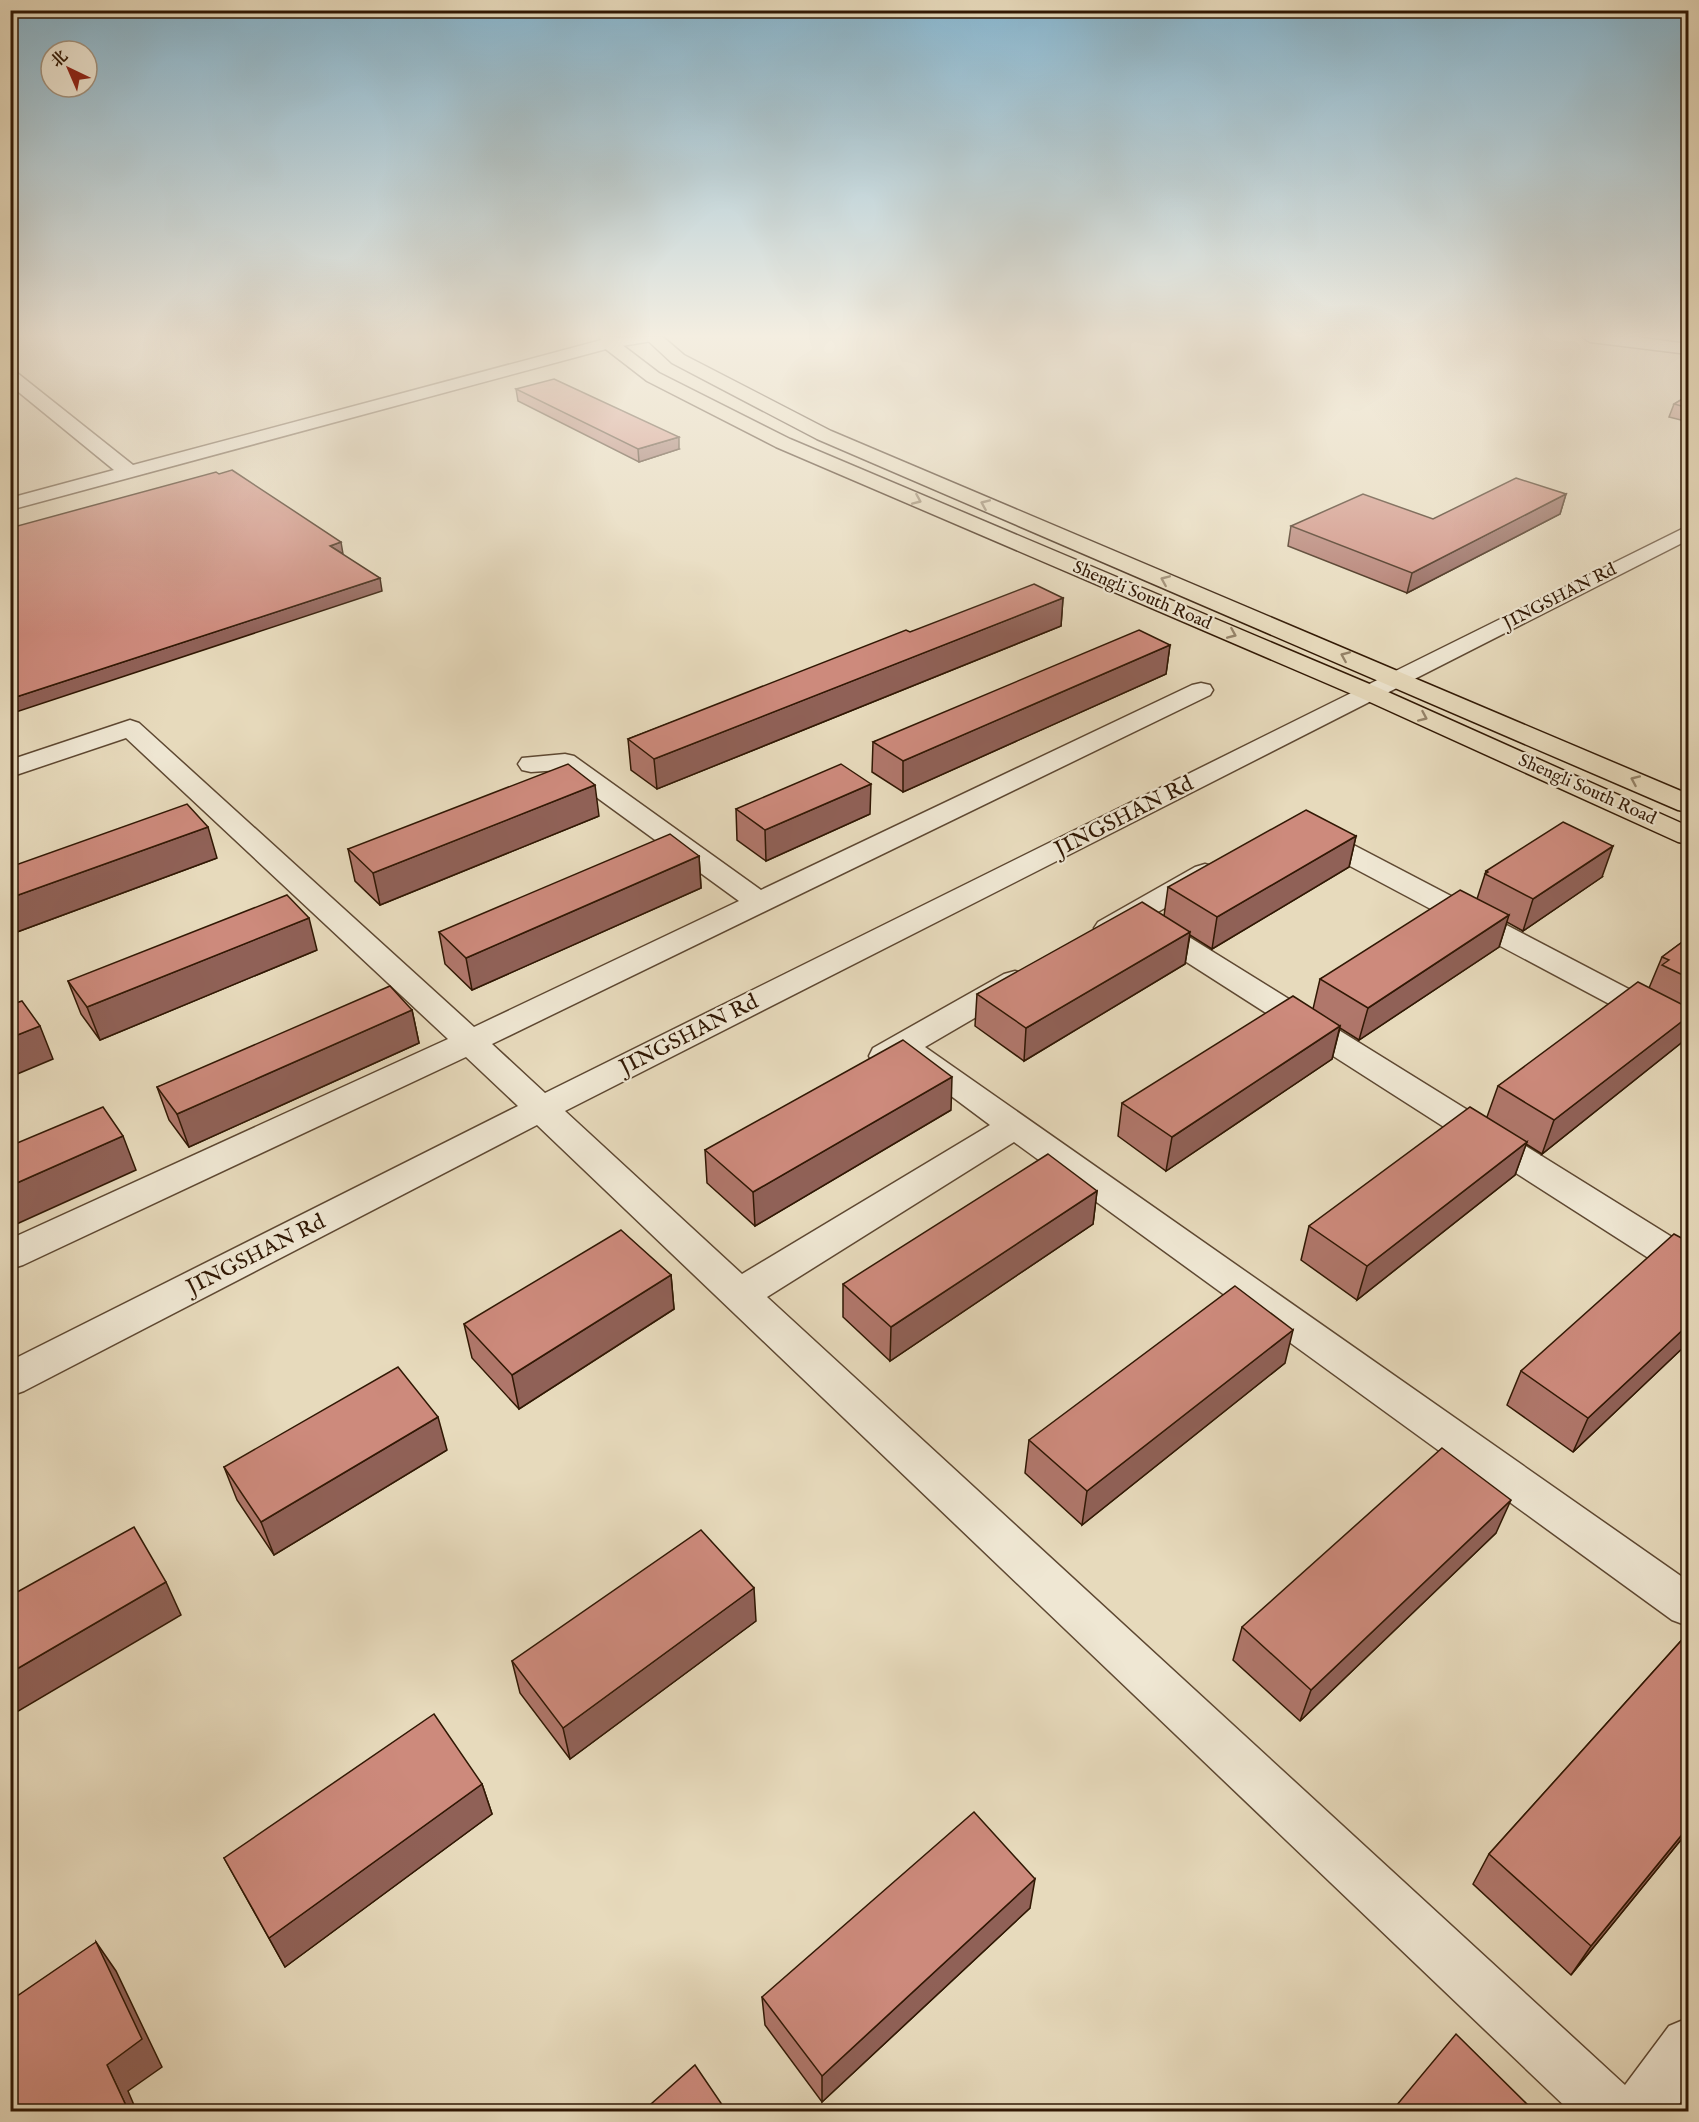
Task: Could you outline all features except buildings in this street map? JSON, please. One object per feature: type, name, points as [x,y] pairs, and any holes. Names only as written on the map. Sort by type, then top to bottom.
[{"type":"main road","name":"Shengli South Road","points":[[769,436],[1370,693],[1689,836]]},
{"type":"main road","name":"Shengli South Road","points":[[826,436],[1689,804]]},
{"type":"street","points":[[84,436],[129,472]]},
{"type":"street","points":[[10,504],[260,436]]},
{"type":"street","name":"JINGSHAN Rd","points":[[10,1380],[540,1109],[1689,532]]},
{"type":"street","points":[[10,1255],[470,1042],[1201,690]]},
{"type":"street","points":[[10,769],[130,728],[470,1042],[1611,2112]]},
{"type":"street","points":[[531,764],[565,762],[759,902]]},
{"type":"street","points":[[1282,830],[1293,824],[1689,1033]]},
{"type":"street","points":[[1082,943],[1232,858]]},
{"type":"street","points":[[1132,915],[1689,1266]]},
{"type":"street","points":[[866,1068],[902,1045],[1042,966]]},
{"type":"street","points":[[902,1045],[1689,1606]]},
{"type":"street","points":[[739,1295],[1015,1125]]},
{"type":"street","points":[[1640,2112],[1689,2045]]}]
